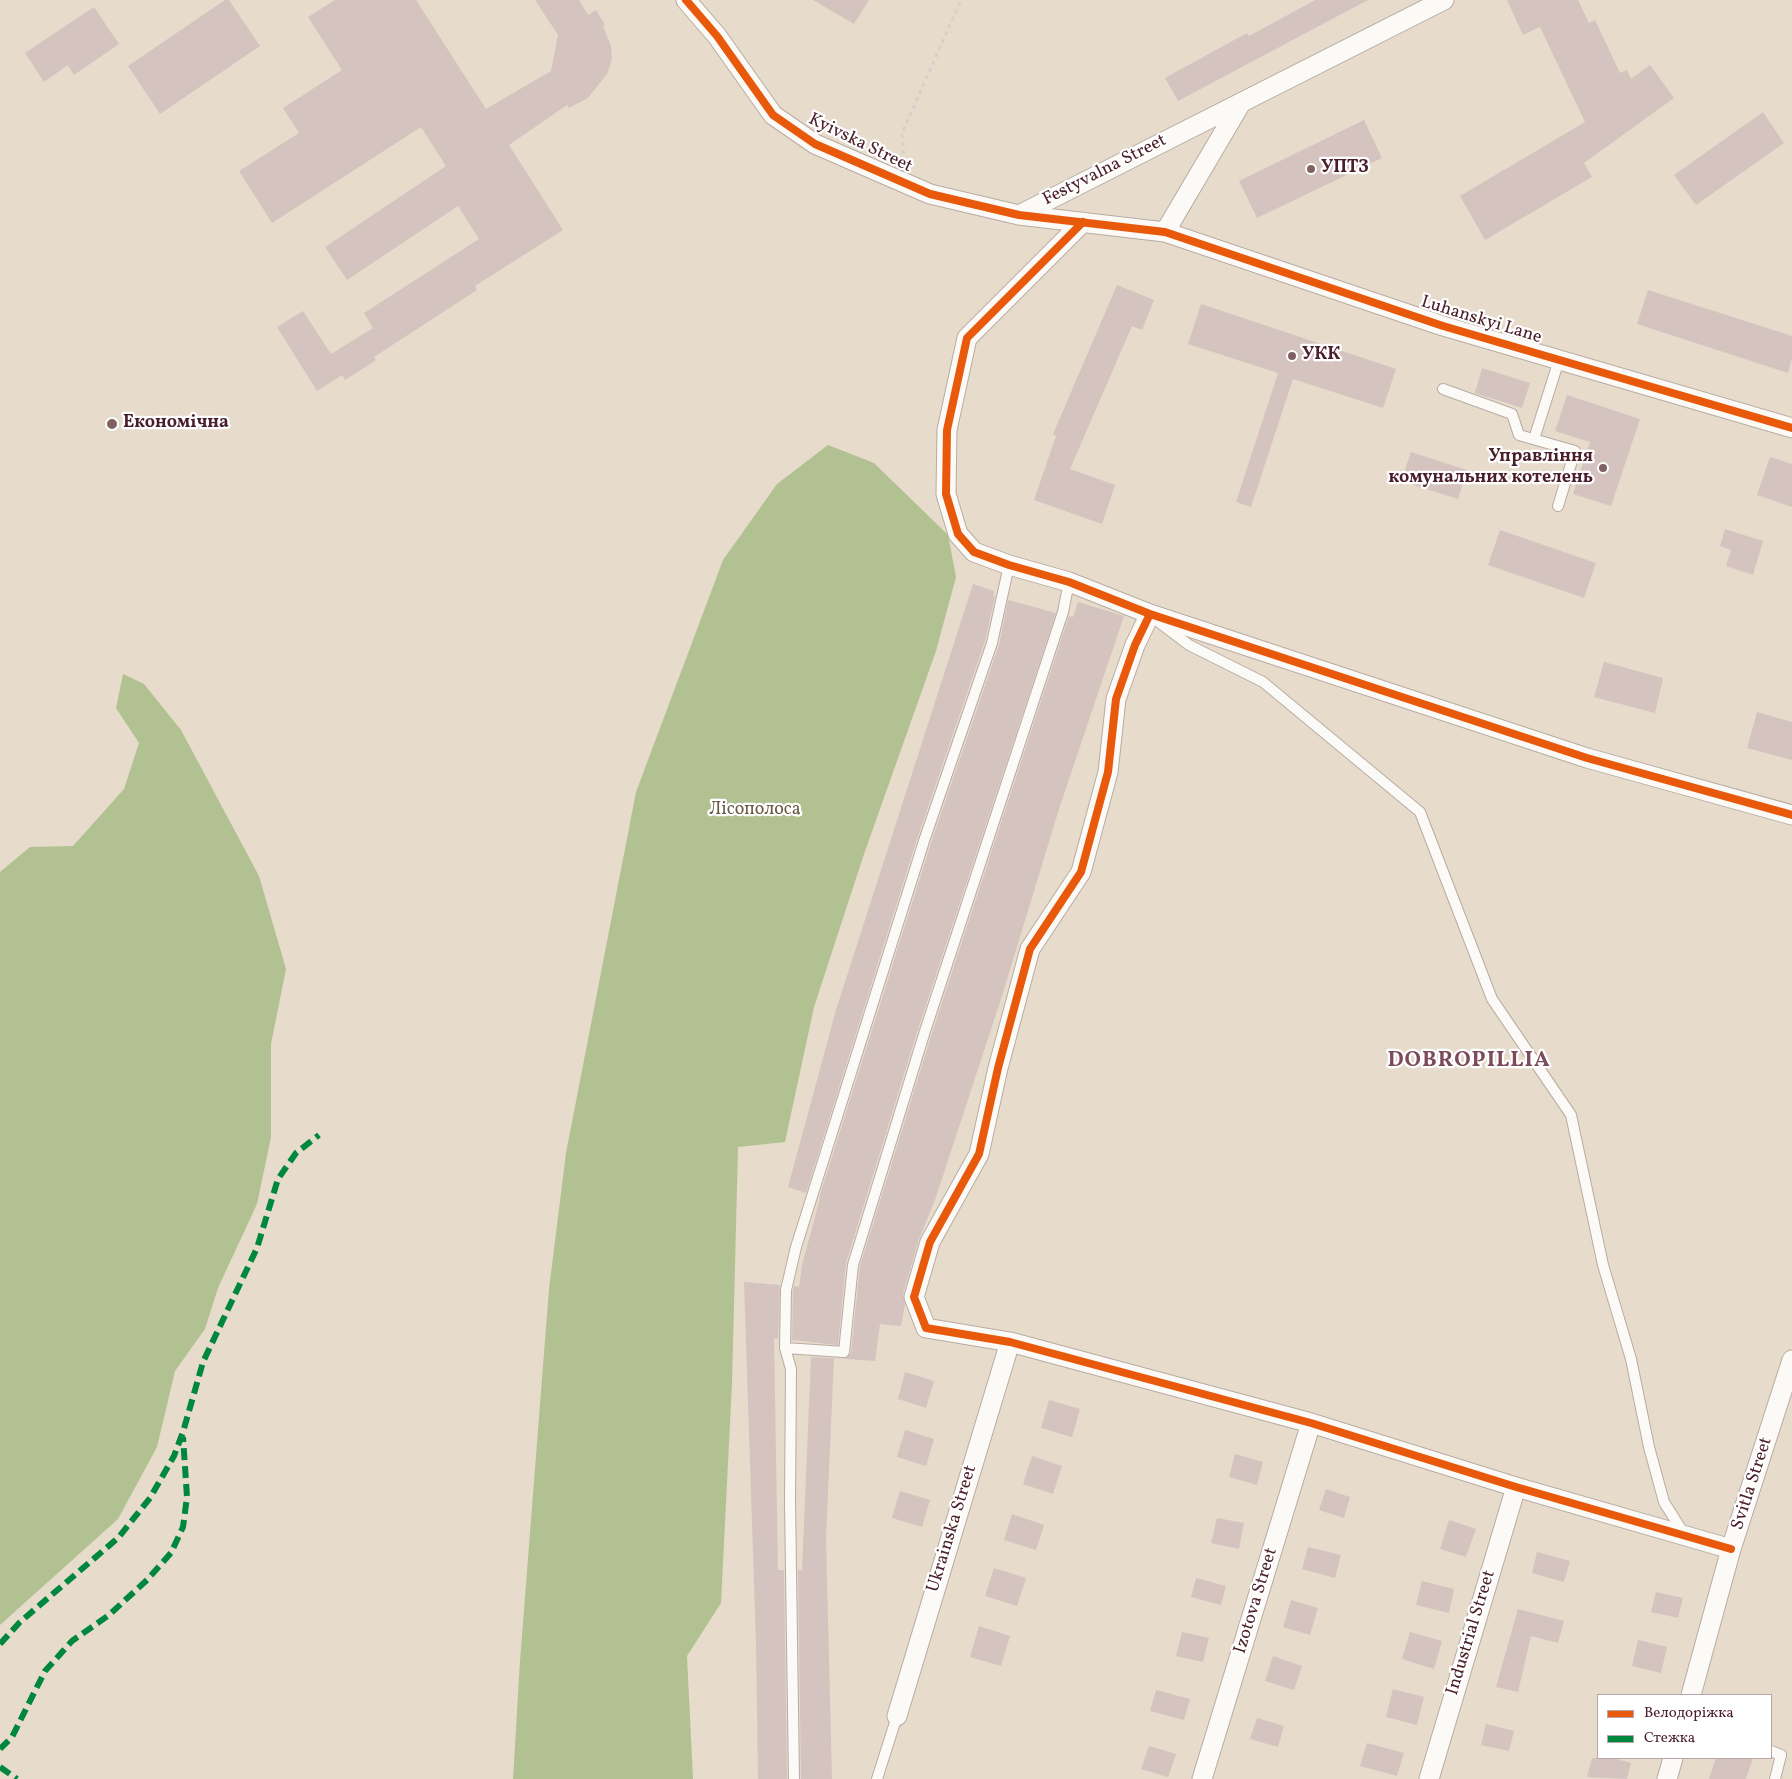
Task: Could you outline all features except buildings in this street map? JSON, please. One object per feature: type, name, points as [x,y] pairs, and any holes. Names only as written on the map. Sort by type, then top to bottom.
[{"type":"street","name":"Kyivska Street","points":[[686,0],[717,36],[773,115],[815,144],[930,194],[1019,215]]},
{"type":"street","name":"Festyvalna Street","points":[[1019,215],[1444,0]]},
{"type":"street","points":[[1165,232],[1241,103]]},
{"type":"street","name":"Festyvalna Street","points":[[1019,215],[1165,232]]},
{"type":"street","points":[[1083,222],[967,338],[947,430],[946,494],[958,534],[974,552],[1009,565],[1069,582],[1150,614],[1587,758],[1792,815]]},
{"type":"street","name":"Luhanskyi Lane","points":[[1165,232],[1443,326],[1792,428]]},
{"type":"street","points":[[1150,614],[1135,645],[1116,699],[1108,772],[1081,872],[1030,950],[998,1068],[979,1154],[930,1242],[914,1297],[926,1328],[1010,1342],[1311,1423],[1516,1487],[1732,1549]]},
{"type":"street","name":"Ukrainska Street","points":[[896,1716],[1010,1342]]},
{"type":"street","name":"Svitla Street","points":[[1691,1694],[1732,1549],[1792,1360]]},
{"type":"street","name":"Izotova Street","points":[[1202,1779],[1311,1423]]},
{"type":"street","name":"Industrial Street","points":[[1429,1779],[1516,1487]]},
{"type":"street","points":[[1667,1779],[1673,1759]]},
{"type":"lane","points":[[1534,439],[1559,360]]},
{"type":"lane","points":[[1443,389],[1512,414],[1520,435],[1575,451],[1558,506]]},
{"type":"lane","points":[[794,1779],[790,1501],[791,1369],[785,1348],[786,1290],[796,1247],[921,851],[992,643],[1009,565]]},
{"type":"lane","points":[[785,1348],[844,1352],[853,1265],[925,1031],[1063,612],[1069,582]]},
{"type":"lane","points":[[1150,614],[1189,645],[1263,682],[1420,812],[1492,999],[1571,1115],[1603,1265],[1631,1359],[1648,1447],[1664,1502],[1685,1536]]},
{"type":"lane","points":[[877,1779],[896,1716]]},
{"type":"lane","points":[[1772,1751],[1782,1754],[1775,1779]]},
{"type":"path","points":[[905,182],[902,133],[961,0]]},
{"type":"green space","name":"Лісополоса","points":[[828,445],[874,463],[948,535],[956,577],[936,651],[863,857],[814,1007],[785,1142],[738,1147],[732,1383],[721,1603],[687,1656],[693,1779],[513,1779],[520,1661],[549,1289],[566,1153],[636,792],[723,560],[777,484]]},
{"type":"green space","points":[[123,674],[144,684],[181,730],[259,876],[286,969],[271,1044],[271,1137],[257,1204],[218,1288],[205,1329],[175,1371],[157,1447],[118,1519],[0,1625],[0,872],[30,847],[73,846],[124,789],[139,743],[116,708]]},
{"type":"marked path","points":[[0,1644],[20,1622],[118,1538],[150,1498],[174,1456],[183,1432],[203,1362],[257,1248],[278,1179],[296,1153],[319,1135]]},
{"type":"marked path","points":[[0,1749],[12,1737],[45,1671],[72,1641],[109,1615],[147,1580],[171,1553],[183,1527],[187,1497],[183,1437]]},
{"type":"marked path","points":[[0,1767],[17,1779]]},
{"type":"cycle path","points":[[686,0],[717,36],[773,115],[815,144],[930,194],[1019,215],[1165,232],[1443,326],[1792,428]]},
{"type":"cycle path","points":[[1083,222],[967,338],[947,430],[946,494],[958,534],[974,552],[1009,565],[1069,582],[1150,614],[1587,758],[1792,815]]},
{"type":"cycle path","points":[[1150,614],[1135,645],[1116,699],[1108,772],[1081,872],[1030,949],[998,1068],[979,1154],[930,1242],[914,1297],[926,1328],[1010,1342],[1311,1423],[1516,1487],[1731,1549]]},
{"type":"place","name":"УПТЗ","points":[[1311,169]]},
{"type":"place","name":"УКК","points":[[1292,356]]},
{"type":"place","name":"Економічна","points":[[112,424]]},
{"type":"place","name":"Управління комунальних котелень","points":[[1603,468]]},
{"type":"district","name":"DOBROPILLIA","points":[[1469,1062]]}]
